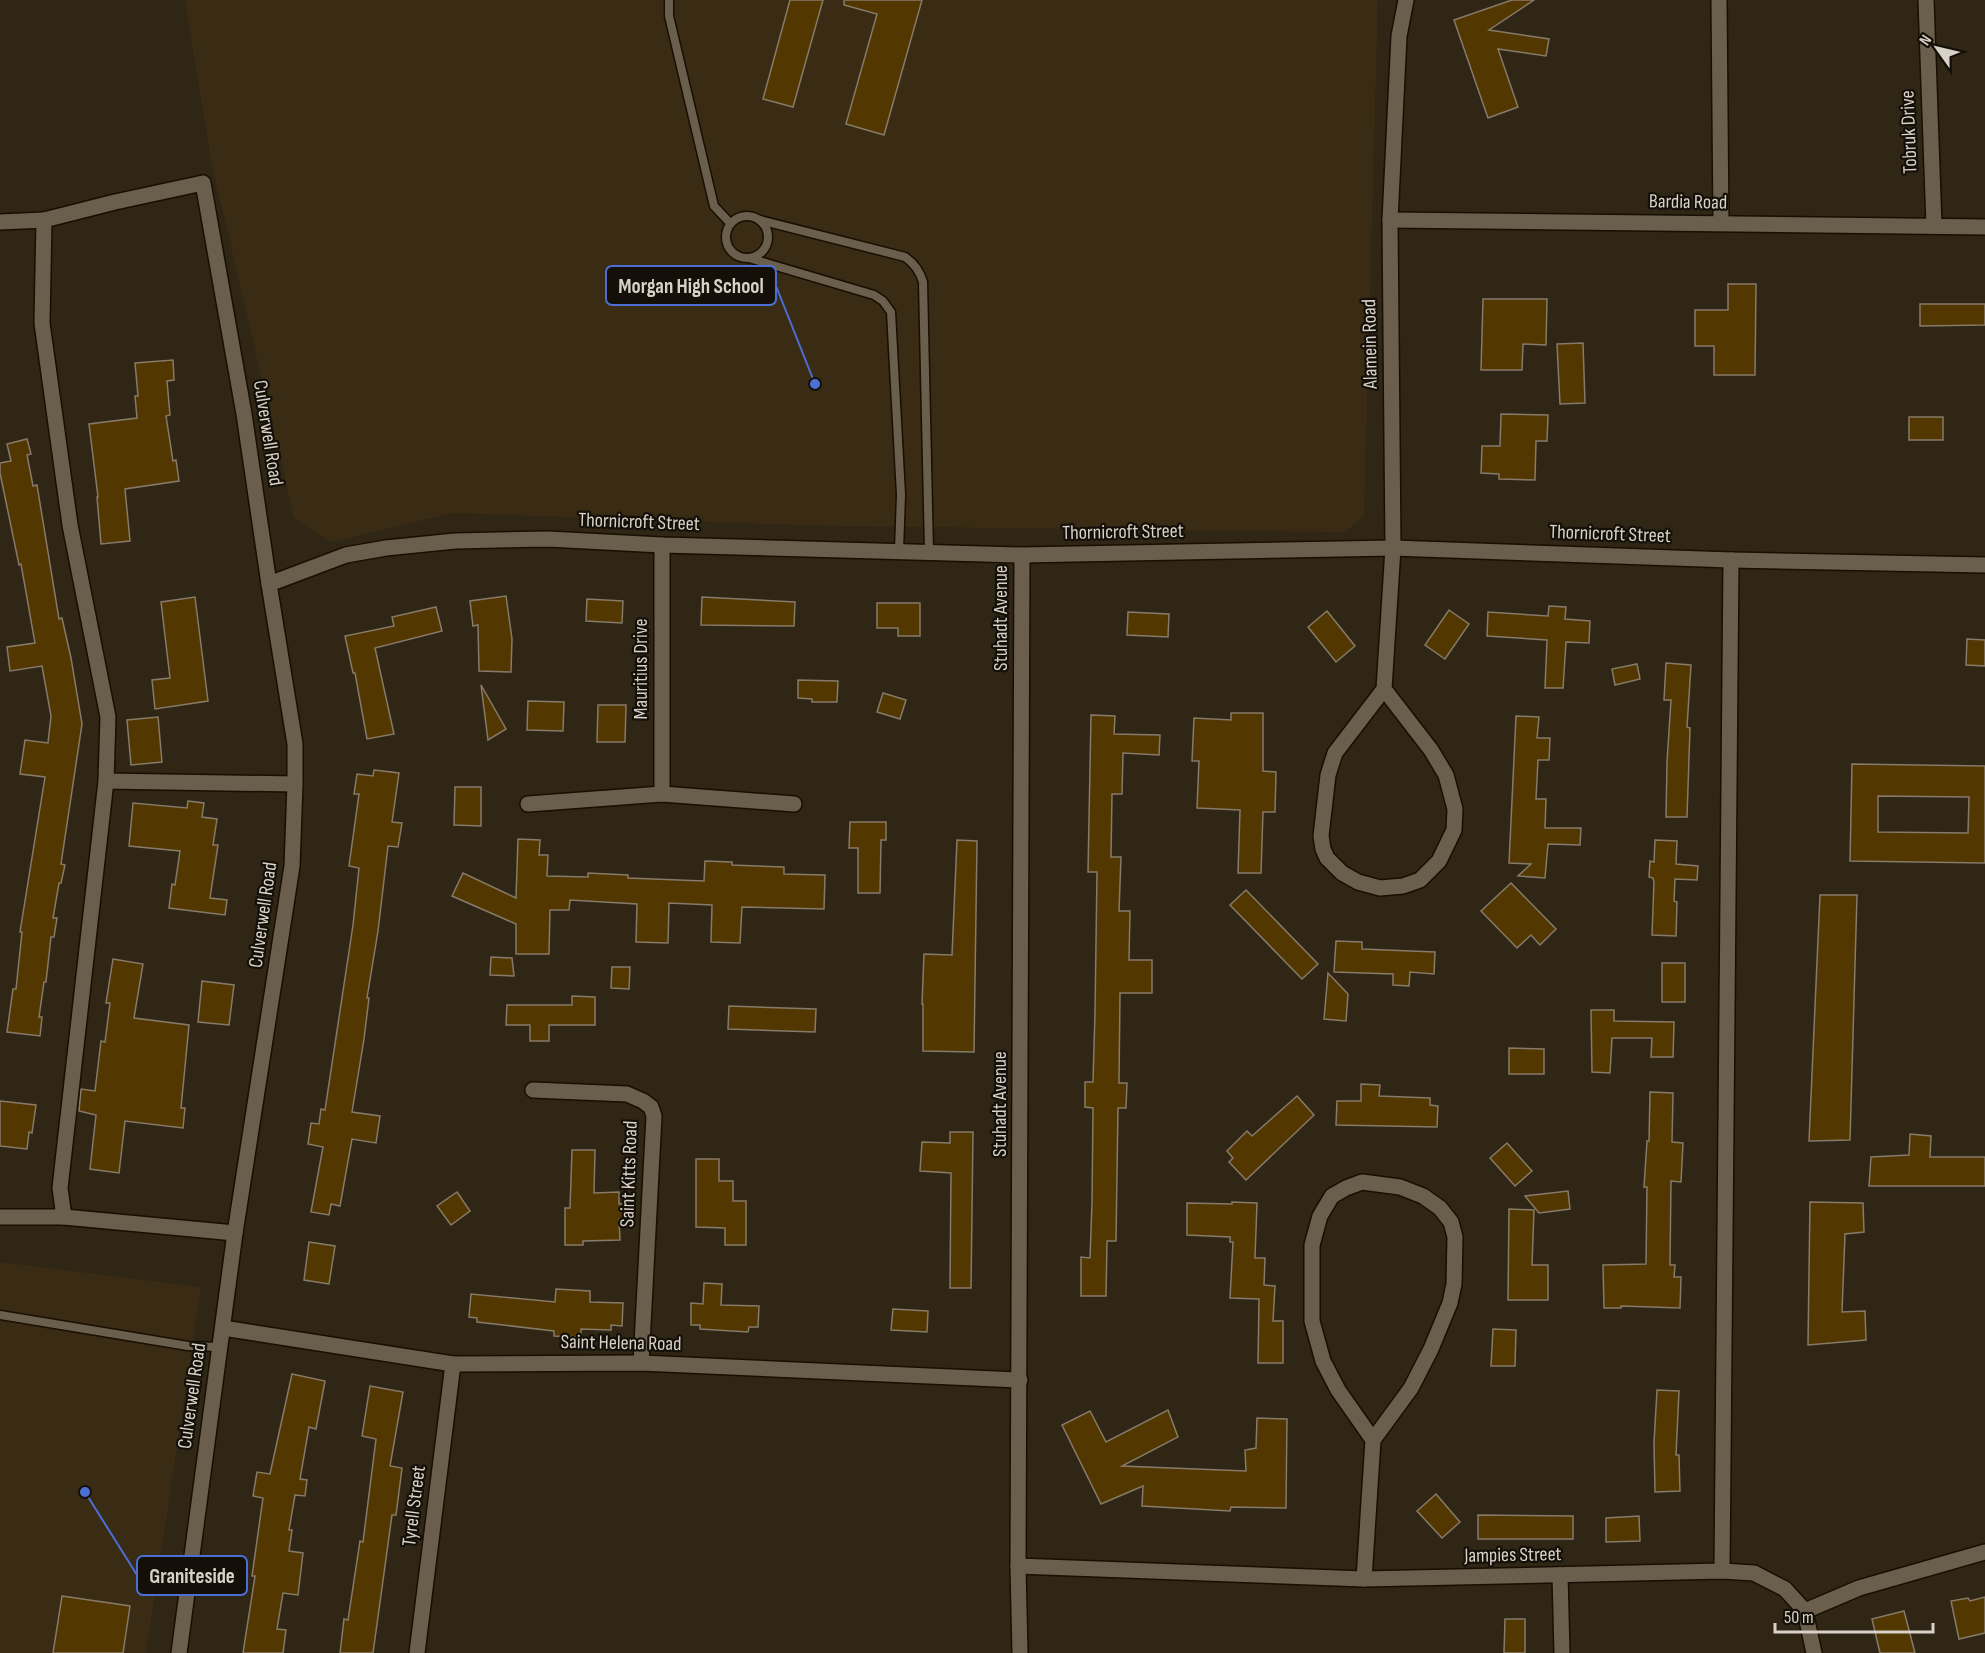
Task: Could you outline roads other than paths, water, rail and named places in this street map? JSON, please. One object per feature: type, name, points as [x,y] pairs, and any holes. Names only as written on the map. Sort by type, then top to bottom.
[{"type":"street","name":"Alamein Road","points":[[1384,688],[1393,548],[1390,220],[1399,36],[1406,0]]},
{"type":"street","points":[[1719,0],[1722,223]]},
{"type":"street","name":"Tobruk Drive","points":[[1926,0],[1934,226]]},
{"type":"street","name":"Culverwell Road","points":[[44,220],[203,183],[244,414],[268,584],[295,744],[292,866],[235,1233],[178,1653]]},
{"type":"street","points":[[0,222],[44,220],[42,323],[70,525],[108,717],[106,781],[60,1188],[64,1217]]},
{"type":"street","name":"Bardia Road","points":[[1390,220],[1985,227]]},
{"type":"street","name":"Thornicroft Street","points":[[268,584],[346,555],[386,548],[454,541],[548,539],[662,545],[1022,555],[1393,548],[1731,560],[1985,565]]},
{"type":"street","name":"Mauritius Drive","points":[[662,545],[662,794]]},
{"type":"street","name":"Stuhadt Avenue","points":[[1020,1653],[1018,1566],[1022,555]]},
{"type":"street","points":[[1722,1571],[1731,560]]},
{"type":"street","points":[[1384,688],[1431,750],[1446,776],[1455,809],[1454,830],[1439,861],[1420,879],[1403,886],[1380,888],[1358,882],[1342,873],[1328,858],[1323,849],[1321,836],[1328,775],[1335,753],[1384,688]]},
{"type":"street","points":[[106,781],[295,784]]},
{"type":"street","points":[[528,804],[662,794],[794,804]]},
{"type":"street","name":"Saint Kitts Road","points":[[533,1090],[627,1094],[651,1107],[654,1116],[641,1363]]},
{"type":"street","points":[[1364,1579],[1373,1440],[1412,1388],[1450,1304],[1454,1284],[1455,1237],[1451,1222],[1440,1208],[1423,1196],[1400,1188],[1362,1182],[1332,1197],[1320,1216],[1312,1245],[1312,1321],[1323,1361],[1338,1390],[1373,1440]]},
{"type":"street","points":[[0,1217],[64,1217],[235,1233]]},
{"type":"street","name":"Saint Helena Road","points":[[223,1328],[453,1364],[641,1363],[1020,1380]]},
{"type":"street","name":"Tyrell Street","points":[[417,1653],[453,1364]]},
{"type":"street","points":[[1814,1653],[1805,1611],[1859,1588],[1985,1552]]},
{"type":"street","name":"Jampies Street","points":[[1018,1566],[1364,1579],[1722,1571],[1754,1573],[1785,1589],[1805,1611]]},
{"type":"street","points":[[1560,1575],[1562,1653]]},
{"type":"lane","points":[[669,0],[669,16],[714,206],[730,223]]},
{"type":"lane","points":[[745,215],[753,216],[766,226],[769,234],[768,243],[758,256],[741,258],[733,254],[725,239],[730,223],[745,215]]},
{"type":"lane","points":[[760,220],[905,257],[920,272],[923,282],[929,551]]},
{"type":"lane","points":[[749,258],[874,295],[883,301],[891,312],[901,495],[899,550]]},
{"type":"lane","points":[[0,1315],[188,1346],[220,1347]]},
{"type":"place","name":"Morgan High School","points":[[815,384]]},
{"type":"place","name":"Graniteside","points":[[85,1492]]}]
